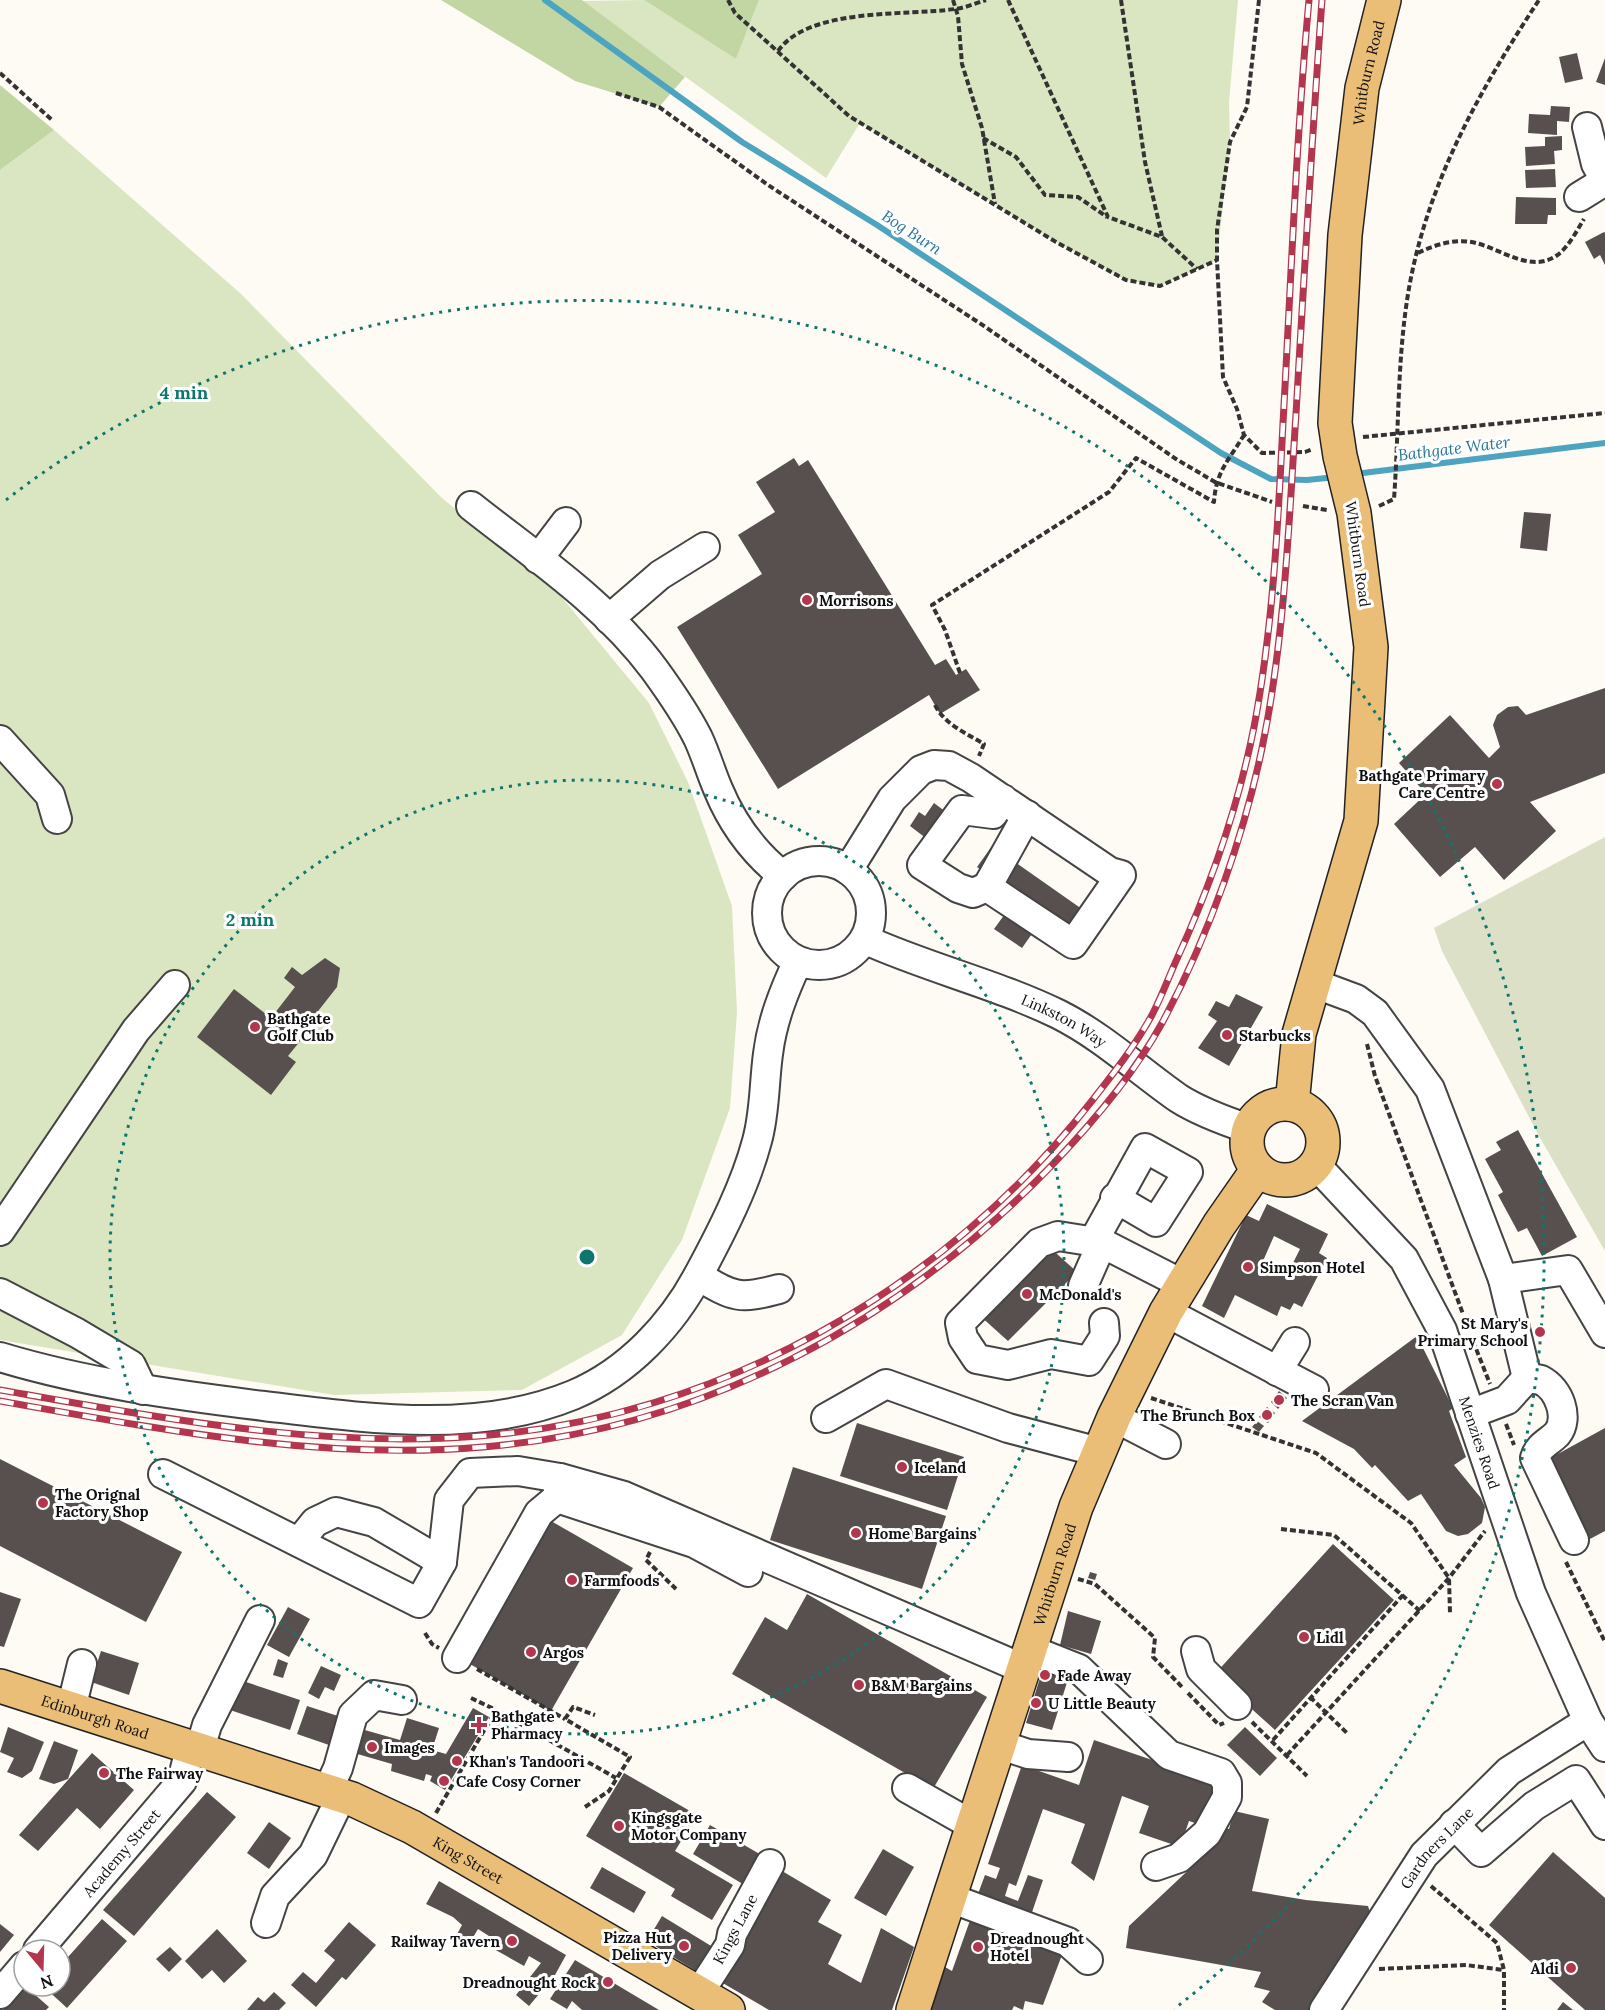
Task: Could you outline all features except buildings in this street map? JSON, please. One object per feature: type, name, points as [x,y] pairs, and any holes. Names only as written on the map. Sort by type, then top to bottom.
[{"type":"main road","name":"Whitburn Road","points":[[1292,1104],[1299,1034],[1361,821],[1371,647],[1352,506],[1338,448],[1335,423],[1345,235],[1362,88],[1384,0]]},
{"type":"main road","points":[[1292,1104],[1304,1108],[1321,1128],[1322,1153],[1316,1165],[1306,1174],[1288,1180],[1269,1177],[1258,1169],[1248,1151],[1249,1129],[1262,1112],[1271,1107],[1292,1104]]},
{"type":"main road","name":"Whitburn Road","points":[[913,2010],[1001,1745],[1076,1507],[1121,1404],[1166,1312],[1258,1169]]},
{"type":"main road","name":"Edinburgh Road","points":[[0,1686],[190,1749]]},
{"type":"main road","name":"King Street","points":[[190,1749],[335,1793],[424,1834],[728,2010]]},
{"type":"street","points":[[1580,197],[1605,181],[1596,164],[1587,127]]},
{"type":"street","points":[[471,506],[609,619],[654,669],[679,705],[699,740],[718,791],[735,824],[764,861],[783,876]]},
{"type":"street","points":[[538,559],[566,522]]},
{"type":"street","points":[[609,619],[660,575],[705,547]]},
{"type":"street","points":[[0,740],[50,795],[57,819]]},
{"type":"street","points":[[848,870],[892,799],[921,771],[934,765],[949,766],[971,778],[1110,872],[1121,875],[1073,944],[987,887]]},
{"type":"street","points":[[1003,799],[993,814],[962,810],[922,865],[958,888],[973,893],[987,887],[1027,815]]},
{"type":"street","points":[[814,861],[832,862],[848,870],[860,880],[871,908],[866,940],[843,959],[828,964],[813,965],[798,961],[784,951],[773,938],[768,922],[770,897],[783,876],[797,866],[814,861]]},
{"type":"street","name":"Linkston Way","points":[[866,940],[1058,1014],[1106,1044],[1178,1098],[1218,1118],[1249,1129]]},
{"type":"street","points":[[0,1357],[93,1382],[370,1419],[482,1417],[522,1412],[575,1394],[630,1360],[662,1329],[698,1276],[737,1195],[757,1141],[774,1022],[781,998],[798,961]]},
{"type":"street","points":[[1313,983],[1356,999],[1375,1012],[1430,1089],[1503,1279],[1527,1378]]},
{"type":"street","points":[[0,1231],[136,1030],[175,985]]},
{"type":"street","name":"Menzies Road","points":[[1316,1165],[1404,1259],[1442,1330],[1531,1593],[1588,1721],[1605,1747]]},
{"type":"street","points":[[1083,1286],[1115,1198]]},
{"type":"street","points":[[1104,1323],[1105,1336],[1089,1361],[1051,1354],[1008,1365],[977,1359],[963,1338],[960,1323],[1039,1243],[1058,1236],[1098,1242],[1182,1284]]},
{"type":"street","points":[[1503,1279],[1568,1270],[1605,1333]]},
{"type":"street","points":[[698,1276],[726,1292],[741,1297],[779,1289]]},
{"type":"street","points":[[0,1293],[77,1333],[131,1365],[143,1390]]},
{"type":"street","points":[[1166,1312],[1314,1390]]},
{"type":"street","points":[[1277,1371],[1295,1342]]},
{"type":"street","points":[[1470,1414],[1507,1400],[1527,1378]]},
{"type":"street","points":[[1527,1378],[1541,1380],[1558,1396],[1563,1414],[1558,1432],[1538,1449],[1535,1458],[1569,1548]]},
{"type":"street","points":[[826,1418],[886,1384],[1008,1428],[1099,1452]]},
{"type":"street","points":[[1121,1404],[1166,1443]]},
{"type":"street","points":[[163,1474],[419,1603],[442,1562],[448,1500],[470,1473],[518,1471],[660,1532],[697,1535],[748,1572]]},
{"type":"street","points":[[558,1488],[624,1496],[697,1535],[1027,1659],[1079,1669],[1169,1755],[1221,1773],[1227,1783],[1227,1797],[1207,1833],[1179,1858],[1156,1866]]},
{"type":"street","points":[[457,1658],[539,1513],[558,1488]]},
{"type":"street","points":[[299,1542],[315,1522],[336,1512],[374,1522],[442,1562]]},
{"type":"street","points":[[190,1749],[207,1725],[260,1620]]},
{"type":"street","points":[[1196,1651],[1201,1669],[1237,1705]]},
{"type":"street","points":[[71,1709],[82,1664]]},
{"type":"street","points":[[266,1923],[275,1896],[313,1855],[335,1793],[338,1768],[353,1715],[374,1695],[402,1700]]},
{"type":"street","points":[[190,1749],[196,1703]]},
{"type":"street","name":"Gardners Lane","points":[[1324,2010],[1412,1870],[1454,1824],[1509,1770],[1588,1721]]},
{"type":"street","points":[[1001,1745],[1028,1754],[1068,1756]]},
{"type":"street","name":"Academy Street","points":[[48,1938],[182,1781],[190,1749]]},
{"type":"street","points":[[1454,1824],[1481,1852],[1534,1806],[1576,1780],[1605,1825]]},
{"type":"street","points":[[907,1788],[974,1826]]},
{"type":"street","name":"Kings Lane","points":[[699,1993],[730,1945],[732,1934],[770,1864]]},
{"type":"street","points":[[950,1898],[1052,1923],[1088,1960]]},
{"type":"street","points":[[0,1994],[12,1980]]},
{"type":"path","points":[[728,0],[735,13],[849,116],[995,205],[1126,280],[1160,286],[1217,260]]},
{"type":"path","points":[[953,0],[962,64],[983,138],[995,205]]},
{"type":"path","points":[[778,51],[785,41],[807,27],[875,14],[956,9],[986,0]]},
{"type":"path","points":[[1008,0],[1108,217]]},
{"type":"path","points":[[1121,0],[1145,162],[1162,237]]},
{"type":"path","points":[[1259,0],[1248,107],[1230,142],[1217,230],[1223,377],[1237,409],[1244,435],[1262,453],[1275,454],[1338,448],[1396,434],[1605,413]]},
{"type":"path","points":[[1395,489],[1396,434],[1408,294],[1438,182],[1464,123],[1494,68],[1539,0]]},
{"type":"path","points":[[0,73],[52,120]]},
{"type":"path","points":[[616,93],[659,107],[768,185],[984,326],[1176,459],[1215,482],[1272,502]]},
{"type":"path","points":[[983,138],[1016,157],[1045,195],[1078,197],[1108,217],[1162,237],[1197,269]]},
{"type":"path","points":[[1418,253],[1435,244],[1475,242],[1519,260],[1538,262],[1555,256],[1570,241],[1589,212],[1580,197]]},
{"type":"path","points":[[960,673],[945,630],[932,605],[1109,492],[1136,458],[1214,502],[1215,482],[1221,467],[1244,435]]},
{"type":"path","points":[[935,705],[939,714],[984,744],[971,778]]},
{"type":"path","points":[[1367,1043],[1379,1087],[1464,1316]]},
{"type":"path","points":[[1472,1338],[1515,1447]]},
{"type":"path","points":[[1121,1404],[1316,1454],[1411,1523],[1449,1578],[1450,1613]]},
{"type":"path","points":[[1281,1529],[1334,1534],[1420,1611]]},
{"type":"path","points":[[660,1532],[646,1560],[676,1589]]},
{"type":"path","points":[[1569,1548],[1605,1642]]},
{"type":"path","points":[[1287,1755],[1449,1578]]},
{"type":"path","points":[[1273,1740],[1403,1595]]},
{"type":"path","points":[[425,1633],[432,1644],[630,1757],[609,1791],[585,1807]]},
{"type":"path","points":[[1310,1697],[1348,1734]]},
{"type":"path","points":[[471,1698],[616,1778]]},
{"type":"path","points":[[565,1719],[573,1707],[595,1715]]},
{"type":"path","points":[[424,1834],[496,1710]]},
{"type":"path","points":[[1412,1870],[1497,1943],[1504,1970],[1504,2010]]},
{"type":"path","points":[[1377,1969],[1466,1965],[1504,1970]]},
{"type":"green space","points":[[441,0],[582,0],[685,77],[659,107],[575,81]]},
{"type":"green space","points":[[644,0],[736,59],[759,0],[1238,0],[1229,102],[1230,142],[1217,260],[1160,286],[1126,280],[1056,242],[860,123],[826,178],[580,1]]},
{"type":"green space","points":[[644,0],[759,0],[736,59]]},
{"type":"green space","points":[[0,85],[54,130],[0,170]]},
{"type":"green space","points":[[54,130],[240,293],[442,498],[559,594],[649,703],[688,782],[732,906],[737,1012],[730,1108],[682,1240],[622,1335],[522,1390],[334,1395],[0,1340],[0,170]]},
{"type":"green space","points":[[1605,837],[1605,1251],[1539,1136],[1442,951],[1434,928]]},
{"type":"waterway","name":"Bog Burn","points":[[545,0],[742,142],[877,225],[1221,453],[1271,479],[1307,480],[1336,477]]},
{"type":"waterway","name":"Bathgate Water","points":[[1355,474],[1605,443]]},
{"type":"railway","points":[[0,1390],[178,1420],[238,1428],[359,1438],[419,1439],[479,1436],[568,1424],[654,1403],[739,1372],[819,1332],[896,1285],[967,1231],[1033,1169],[1091,1102],[1131,1049],[1152,1015],[1211,876],[1240,787],[1260,690],[1274,576],[1297,159],[1309,0]]},
{"type":"railway","points":[[0,1401],[180,1432],[240,1440],[362,1450],[483,1447],[565,1436],[644,1417],[721,1391],[794,1357],[865,1318],[932,1272],[995,1220],[1054,1163],[1112,1096],[1139,1060],[1162,1023],[1195,954],[1224,881],[1248,807],[1257,769],[1272,694],[1285,574],[1322,0]]},
{"type":"place","name":"Morrisons","points":[[807,600]]},
{"type":"place","name":"Bathgate Primary Care Centre","points":[[1497,784]]},
{"type":"place","name":"Bathgate Golf Club","points":[[255,1027]]},
{"type":"place","name":"Starbucks","points":[[1227,1035]]},
{"type":"place","name":"Simpson Hotel","points":[[1248,1267]]},
{"type":"place","name":"McDonald's","points":[[1027,1294]]},
{"type":"place","name":"St Mary's Primary School","points":[[1540,1332]]},
{"type":"place","name":"The Scran Van","points":[[1279,1400]]},
{"type":"place","name":"The Brunch Box","points":[[1267,1415]]},
{"type":"place","name":"Iceland","points":[[902,1467]]},
{"type":"place","name":"The Orignal Factory Shop","points":[[43,1503]]},
{"type":"place","name":"Home Bargains","points":[[856,1533]]},
{"type":"place","name":"Farmfoods","points":[[572,1580]]},
{"type":"place","name":"Lidl","points":[[1304,1637]]},
{"type":"place","name":"Argos","points":[[531,1652]]},
{"type":"place","name":"Fade Away","points":[[1045,1675]]},
{"type":"place","name":"B&M Bargains","points":[[859,1685]]},
{"type":"place","name":"U Little Beauty","points":[[1036,1703]]},
{"type":"place","name":"Bathgate Pharmacy","points":[[479,1725]]},
{"type":"place","name":"Images","points":[[372,1747]]},
{"type":"place","name":"Khan's Tandoori","points":[[457,1761]]},
{"type":"place","name":"The Fairway","points":[[104,1773]]},
{"type":"place","name":"Cafe Cosy Corner","points":[[444,1781]]},
{"type":"place","name":"Kingsgate Motor Company","points":[[619,1826]]},
{"type":"place","name":"Railway Tavern","points":[[512,1941]]},
{"type":"place","name":"Pizza Hut Delivery","points":[[684,1946]]},
{"type":"place","name":"Dreadnought Hotel","points":[[978,1947]]},
{"type":"place","name":"Aldi","points":[[1571,1968]]},
{"type":"place","name":"Dreadnought Rock","points":[[608,1982]]}]
